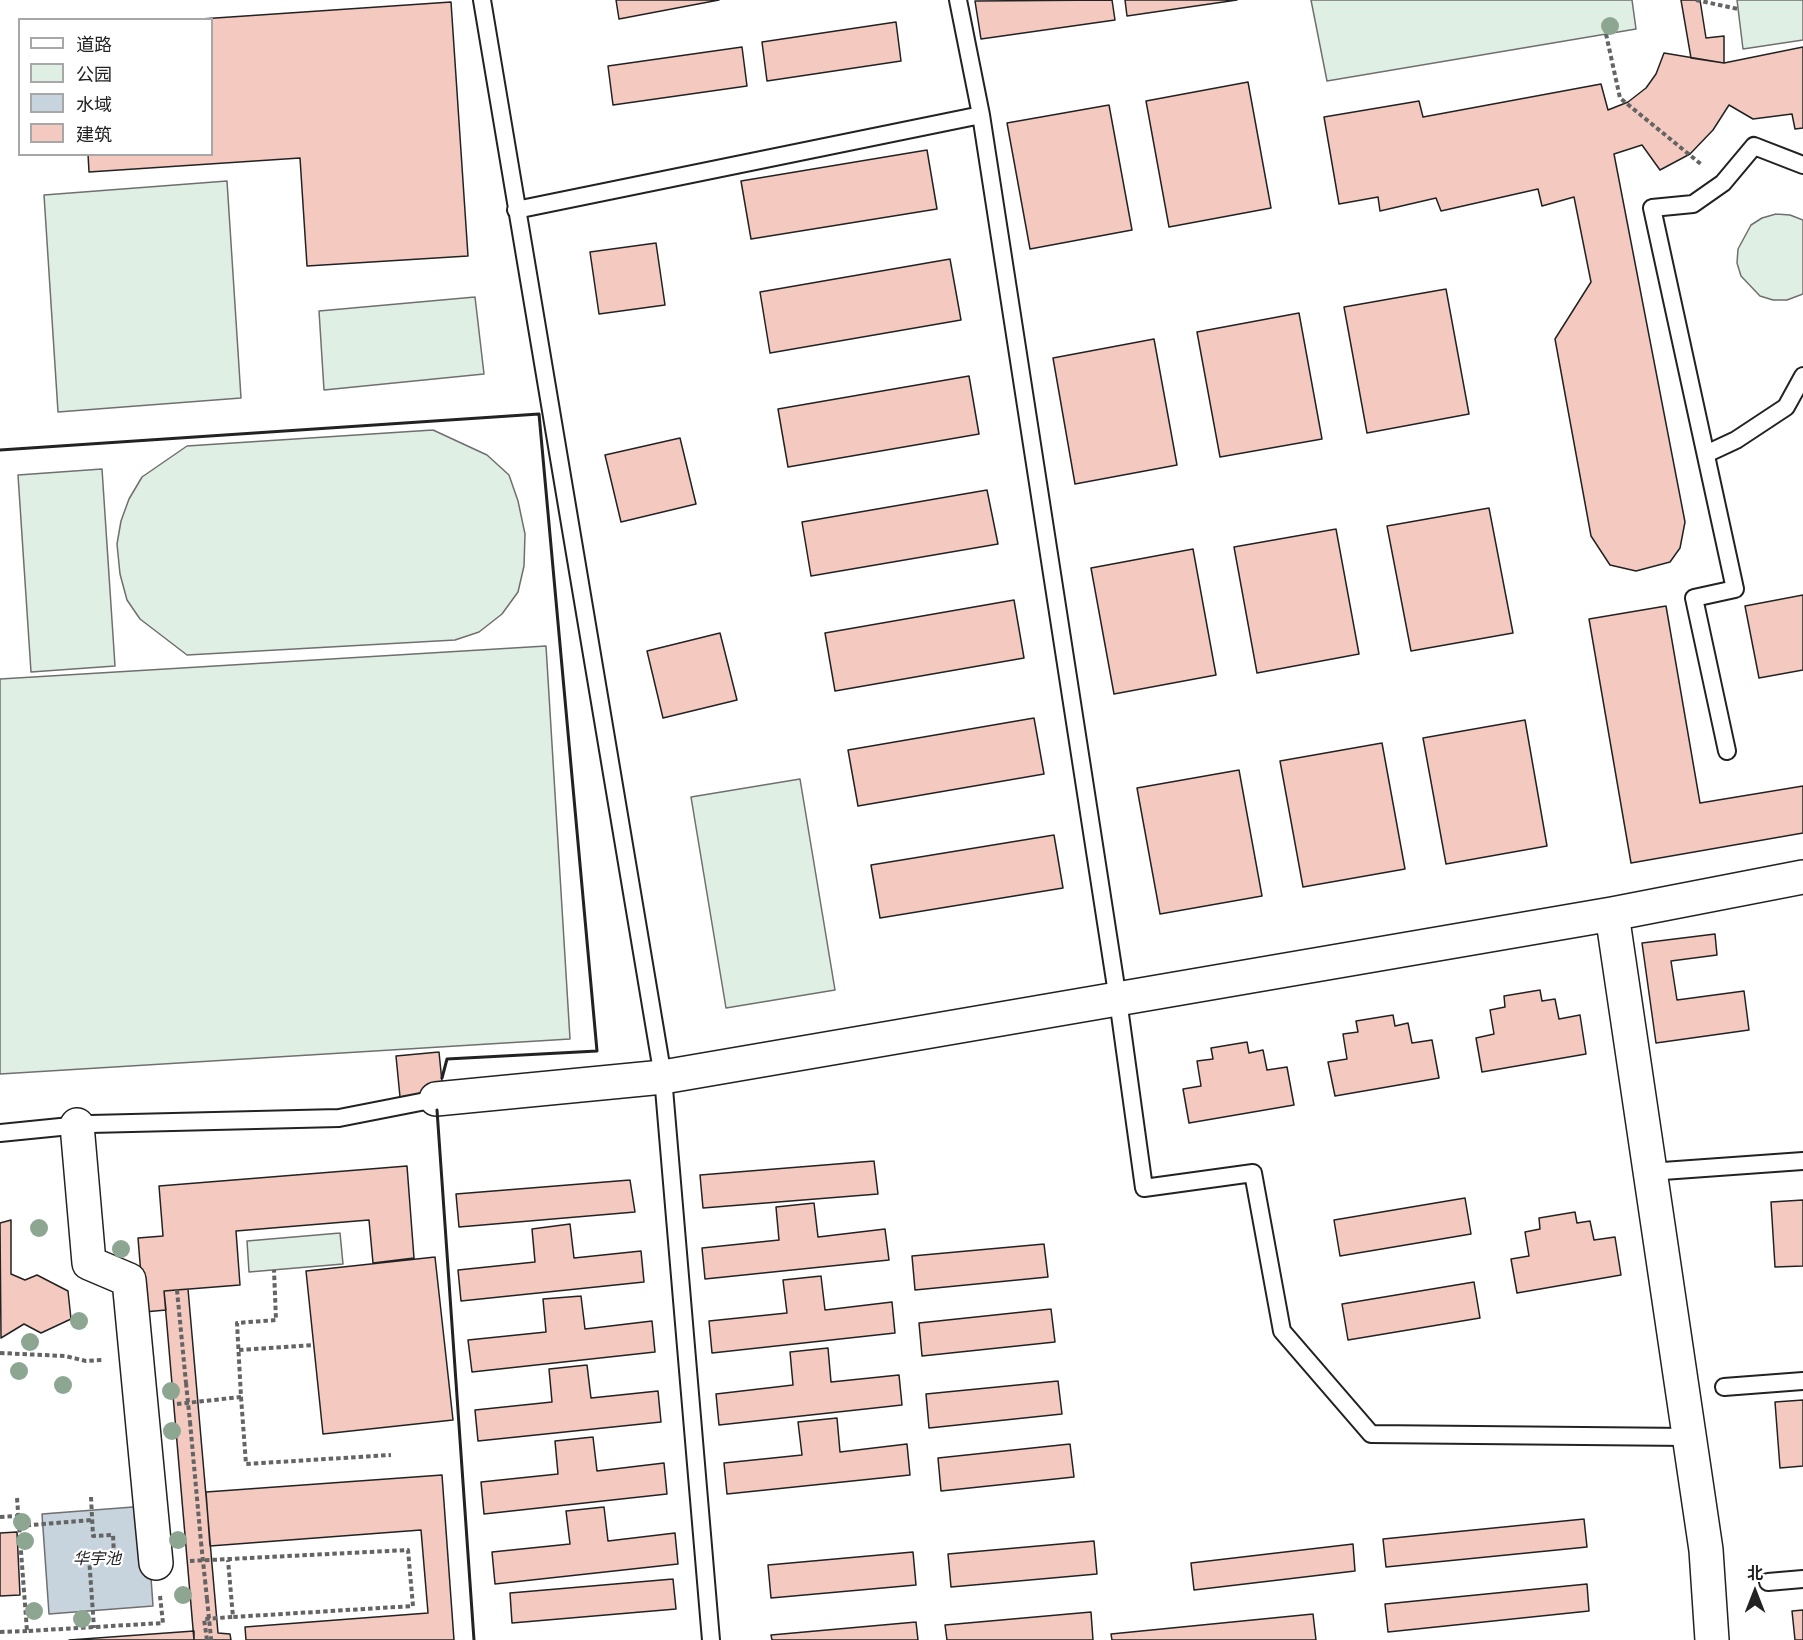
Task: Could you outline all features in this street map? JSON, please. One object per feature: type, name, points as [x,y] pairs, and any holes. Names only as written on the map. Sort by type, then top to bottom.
[{"type":"street","points":[[436,1099],[663,1077],[1612,914],[1803,877]]},
{"type":"street","points":[[1612,914],[1706,1550],[1712,1640]]},
{"type":"street","points":[[77,1125],[89,1263],[129,1280],[136,1356],[130,1409],[156,1563]]},
{"type":"lane","points":[[482,0],[663,1077],[711,1640]]},
{"type":"lane","points":[[958,0],[981,115],[1118,1000],[1144,1188],[1253,1173],[1282,1331],[1371,1434],[1689,1437]]},
{"type":"lane","points":[[516,210],[981,115]]},
{"type":"lane","points":[[1727,751],[1694,598],[1735,589],[1652,208],[1693,204],[1723,183],[1754,146],[1803,165]]},
{"type":"lane","points":[[1706,454],[1736,440],[1786,407],[1803,376]]},
{"type":"lane","points":[[0,1133],[77,1125],[339,1118],[436,1099]]},
{"type":"lane","points":[[1649,1172],[1803,1161]]},
{"type":"lane","points":[[1725,1387],[1803,1382]]},
{"type":"lane","points":[[1768,1582],[1803,1579]]},
{"type":"path","points":[[1696,0],[1738,9]]},
{"type":"path","points":[[1606,34],[1620,98],[1723,183]]},
{"type":"path","points":[[274,1270],[276,1320],[237,1323],[246,1464],[392,1455]]},
{"type":"path","points":[[177,1290],[209,1639]]},
{"type":"path","points":[[238,1350],[314,1345]]},
{"type":"path","points":[[0,1353],[65,1356],[86,1361],[136,1356]]},
{"type":"path","points":[[130,1409],[241,1397]]},
{"type":"path","points":[[91,1497],[93,1536],[113,1535],[114,1555],[89,1557],[94,1628]]},
{"type":"path","points":[[17,1498],[27,1631]]},
{"type":"path","points":[[0,1517],[18,1516]]},
{"type":"path","points":[[19,1526],[92,1520]]},
{"type":"path","points":[[0,1632],[163,1623],[156,1563],[408,1550],[413,1606],[204,1619],[209,1639]]},
{"type":"path","points":[[228,1560],[233,1617]]},
{"type":"green space","points":[[1311,0],[1632,0],[1636,29],[1327,81]]},
{"type":"green space","points":[[1737,0],[1803,0],[1803,40],[1743,49]]},
{"type":"green space","points":[[227,181],[241,398],[58,412],[44,195]]},
{"type":"green space","points":[[1776,214],[1790,215],[1803,220],[1803,294],[1787,300],[1773,300],[1760,296],[1741,276],[1737,263],[1738,249],[1751,225],[1762,218]]},
{"type":"green space","points":[[475,297],[484,374],[324,390],[319,311]]},
{"type":"green space","points":[[433,430],[487,455],[509,475],[518,501],[525,534],[524,566],[518,592],[502,614],[479,632],[455,640],[187,655],[140,619],[127,600],[120,574],[117,544],[121,521],[129,499],[142,477],[187,446]]},
{"type":"green space","points":[[102,469],[115,666],[31,672],[18,475]]},
{"type":"green space","points":[[546,646],[570,1039],[0,1074],[0,679]]},
{"type":"green space","points":[[800,779],[835,990],[726,1008],[691,797]]},
{"type":"green space","points":[[340,1233],[343,1264],[249,1272],[247,1241]]},
{"type":"water","name":"华宇池","points":[[146,1506],[153,1606],[49,1614],[42,1514]]},
{"type":"building","points":[[616,0],[719,0],[619,19]]},
{"type":"building","points":[[1112,0],[1115,20],[981,39],[975,1]]},
{"type":"building","points":[[1125,0],[1237,0],[1127,16]]},
{"type":"building","points":[[1681,0],[1700,0],[1706,38],[1724,36],[1724,63],[1691,58]]},
{"type":"building","points":[[451,2],[468,256],[307,266],[300,158],[89,172],[88,156],[213,156],[213,18]]},
{"type":"building","points":[[896,22],[901,61],[767,81],[762,42]]},
{"type":"building","points":[[742,47],[747,86],[613,105],[608,66]]},
{"type":"building","points":[[1803,47],[1803,128],[1795,129],[1792,114],[1753,119],[1729,105],[1713,130],[1690,154],[1660,170],[1642,145],[1614,154],[1685,522],[1680,548],[1670,562],[1636,571],[1610,565],[1591,536],[1555,339],[1591,282],[1574,197],[1542,206],[1538,189],[1441,211],[1436,198],[1380,211],[1378,197],[1339,204],[1324,117],[1419,101],[1423,117],[1601,84],[1608,110],[1628,102],[1646,88],[1656,74],[1664,53],[1724,63]]},
{"type":"building","points":[[1248,82],[1271,208],[1169,227],[1146,101]]},
{"type":"building","points":[[1109,105],[1132,230],[1030,249],[1007,123]]},
{"type":"building","points":[[927,150],[937,209],[751,239],[741,181]]},
{"type":"building","points":[[656,243],[665,305],[599,314],[590,252]]},
{"type":"building","points":[[950,259],[961,320],[770,353],[760,292]]},
{"type":"building","points":[[1446,289],[1469,414],[1367,433],[1344,307]]},
{"type":"building","points":[[1299,313],[1322,439],[1220,457],[1197,332]]},
{"type":"building","points":[[1154,339],[1177,465],[1075,484],[1053,358]]},
{"type":"building","points":[[969,376],[979,434],[788,467],[778,409]]},
{"type":"building","points":[[680,438],[696,504],[621,522],[605,455]]},
{"type":"building","points":[[987,490],[998,544],[811,576],[802,522]]},
{"type":"building","points":[[1489,508],[1513,633],[1411,651],[1387,526]]},
{"type":"building","points":[[1336,529],[1359,654],[1257,673],[1234,547]]},
{"type":"building","points":[[1193,549],[1216,675],[1114,694],[1091,568]]},
{"type":"building","points":[[1803,595],[1803,670],[1759,678],[1745,606]]},
{"type":"building","points":[[1014,600],[1024,658],[835,691],[825,633]]},
{"type":"building","points":[[1666,606],[1700,803],[1803,786],[1803,833],[1631,863],[1589,619]]},
{"type":"building","points":[[720,633],[737,700],[663,718],[647,651]]},
{"type":"building","points":[[1034,718],[1044,774],[858,806],[848,750]]},
{"type":"building","points":[[1525,720],[1547,846],[1446,864],[1423,738]]},
{"type":"building","points":[[1382,743],[1405,869],[1303,887],[1280,761]]},
{"type":"building","points":[[1239,770],[1262,896],[1160,914],[1137,788]]},
{"type":"building","points":[[1054,835],[1063,888],[880,918],[871,865]]},
{"type":"building","points":[[1715,934],[1717,955],[1671,961],[1677,1000],[1744,991],[1749,1030],[1656,1043],[1642,943]]},
{"type":"building","points":[[1540,990],[1542,1001],[1555,999],[1559,1019],[1580,1015],[1586,1054],[1482,1072],[1476,1038],[1494,1034],[1490,1010],[1505,1007],[1504,996]]},
{"type":"building","points":[[1393,1015],[1395,1026],[1408,1023],[1412,1043],[1432,1040],[1439,1078],[1335,1096],[1328,1062],[1347,1059],[1343,1034],[1358,1032],[1356,1021]]},
{"type":"building","points":[[1247,1042],[1249,1053],[1263,1050],[1267,1070],[1287,1067],[1294,1105],[1189,1123],[1183,1089],[1201,1086],[1197,1061],[1213,1059],[1211,1048]]},
{"type":"building","points":[[439,1052],[443,1092],[400,1097],[396,1056]]},
{"type":"building","points":[[874,1161],[878,1194],[703,1208],[700,1175]]},
{"type":"building","points":[[407,1166],[414,1258],[373,1263],[369,1220],[236,1231],[240,1285],[164,1291],[166,1310],[144,1312],[138,1238],[163,1236],[159,1186]]},
{"type":"building","points":[[630,1180],[635,1212],[459,1227],[456,1194]]},
{"type":"building","points":[[1465,1198],[1471,1234],[1340,1256],[1334,1220]]},
{"type":"building","points":[[1803,1200],[1803,1266],[1775,1267],[1771,1202]]},
{"type":"building","points":[[814,1203],[818,1237],[885,1229],[889,1260],[705,1279],[702,1248],[779,1240],[776,1207]]},
{"type":"building","points":[[1575,1212],[1577,1223],[1590,1221],[1594,1240],[1615,1237],[1621,1275],[1517,1293],[1511,1259],[1529,1256],[1525,1232],[1540,1229],[1539,1218]]},
{"type":"building","points":[[11,1220],[11,1274],[25,1280],[37,1275],[68,1291],[71,1319],[41,1333],[24,1324],[1,1338],[0,1223]]},
{"type":"building","points":[[570,1224],[574,1258],[641,1251],[644,1282],[461,1301],[458,1270],[535,1262],[532,1229]]},
{"type":"building","points":[[1044,1244],[1048,1277],[915,1290],[912,1256]]},
{"type":"building","points":[[435,1257],[453,1420],[323,1434],[306,1271]]},
{"type":"building","points":[[821,1276],[825,1310],[892,1302],[895,1333],[712,1353],[709,1321],[787,1313],[783,1280]]},
{"type":"building","points":[[1474,1282],[1480,1318],[1348,1340],[1342,1304]]},
{"type":"building","points":[[188,1289],[218,1633],[230,1634],[231,1640],[194,1640],[164,1291]]},
{"type":"building","points":[[581,1296],[585,1329],[652,1321],[655,1352],[472,1372],[468,1340],[546,1332],[543,1299]]},
{"type":"building","points":[[1051,1309],[1055,1342],[922,1356],[919,1323]]},
{"type":"building","points":[[828,1348],[831,1382],[899,1375],[902,1405],[719,1425],[716,1394],[793,1385],[790,1352]]},
{"type":"building","points":[[587,1365],[591,1398],[658,1391],[661,1422],[478,1441],[475,1410],[552,1402],[549,1369]]},
{"type":"building","points":[[1058,1381],[1062,1414],[929,1428],[926,1394]]},
{"type":"building","points":[[1803,1400],[1803,1466],[1780,1468],[1775,1402]]},
{"type":"building","points":[[837,1418],[840,1452],[907,1444],[910,1475],[727,1494],[724,1463],[802,1455],[798,1422]]},
{"type":"building","points":[[593,1437],[597,1471],[664,1463],[667,1494],[484,1514],[481,1482],[558,1474],[555,1441]]},
{"type":"building","points":[[1070,1444],[1074,1477],[941,1491],[938,1458]]},
{"type":"building","points":[[442,1475],[454,1640],[246,1640],[245,1627],[428,1613],[421,1530],[210,1546],[206,1492]]},
{"type":"building","points":[[604,1507],[608,1541],[675,1533],[678,1564],[495,1584],[492,1552],[570,1544],[566,1511]]},
{"type":"building","points":[[1584,1519],[1587,1547],[1386,1567],[1383,1539]]},
{"type":"building","points":[[17,1532],[20,1595],[0,1596],[0,1533]]},
{"type":"building","points":[[1094,1541],[1097,1574],[951,1587],[948,1554]]},
{"type":"building","points":[[1353,1544],[1355,1571],[1194,1590],[1191,1563]]},
{"type":"building","points":[[913,1552],[916,1585],[771,1598],[768,1565]]},
{"type":"building","points":[[673,1579],[676,1609],[512,1623],[510,1593]]},
{"type":"building","points":[[1587,1584],[1589,1611],[1388,1632],[1385,1604]]},
{"type":"building","points":[[1803,1610],[1803,1640],[1795,1640],[1792,1611]]},
{"type":"building","points":[[1091,1612],[1093,1640],[947,1640],[945,1625]]},
{"type":"building","points":[[1313,1614],[1316,1640],[1112,1640],[1111,1634]]},
{"type":"building","points":[[916,1622],[918,1640],[772,1640],[771,1635]]},
{"type":"building","points":[[194,1631],[194,1640],[69,1640]]},
{"type":"wall","points":[[0,450],[539,414],[597,1051],[447,1059],[442,1078]]},
{"type":"wall","points":[[437,1110],[474,1640]]}]
